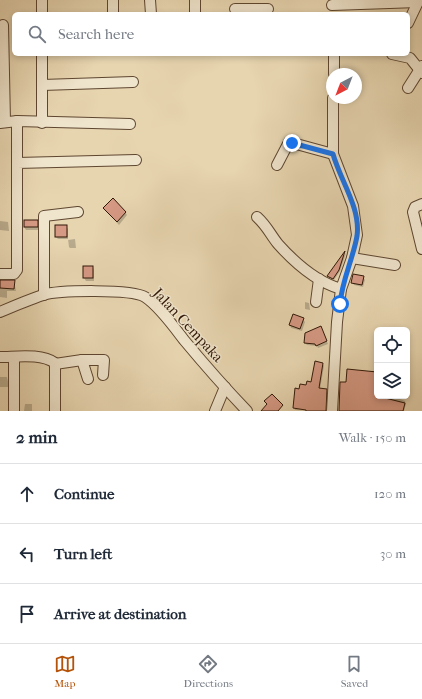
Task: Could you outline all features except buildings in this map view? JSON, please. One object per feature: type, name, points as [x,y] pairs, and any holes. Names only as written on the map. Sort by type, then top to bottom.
[{"type":"street","points":[[42,0],[42,12]]},
{"type":"street","points":[[113,12],[114,0]]},
{"type":"street","points":[[150,0],[151,12]]},
{"type":"street","points":[[195,0],[195,12]]},
{"type":"street","points":[[332,6],[419,1],[410,19]]},
{"type":"street","points":[[235,8],[268,9]]},
{"type":"street","points":[[2,25],[2,122],[17,121],[42,123],[130,124]]},
{"type":"street","points":[[42,56],[42,123]]},
{"type":"street","points":[[334,56],[334,68]]},
{"type":"street","points":[[401,56],[410,58],[421,70],[408,88]]},
{"type":"street","points":[[42,85],[133,82]]},
{"type":"street","points":[[332,411],[337,322],[341,289],[352,258],[357,235],[353,206],[333,154],[333,104]]},
{"type":"street","points":[[0,274],[14,274],[17,270],[17,121]]},
{"type":"street","points":[[277,165],[289,142],[333,154]]},
{"type":"street","points":[[18,163],[136,160]]},
{"type":"street","points":[[422,204],[415,207],[413,212],[422,249]]},
{"type":"street","points":[[44,295],[44,216],[78,212]]},
{"type":"street","points":[[257,217],[268,227],[279,244],[319,279],[341,289]]},
{"type":"street","points":[[352,258],[396,265]]},
{"type":"street","points":[[316,302],[319,279]]},
{"type":"street","name":"Jalan Cempaka","points":[[0,312],[44,295],[60,293],[124,292],[147,298],[225,388],[247,411]]},
{"type":"street","points":[[0,357],[44,359],[55,364],[82,360],[104,360],[103,375]]},
{"type":"street","points":[[14,357],[14,411]]},
{"type":"street","points":[[82,360],[88,380]]},
{"type":"street","points":[[55,364],[55,411]]},
{"type":"street","points":[[215,411],[225,388]]},
{"type":"route","points":[[292,143],[333,154],[353,206],[357,235],[352,258],[341,289],[340,304]]}]
